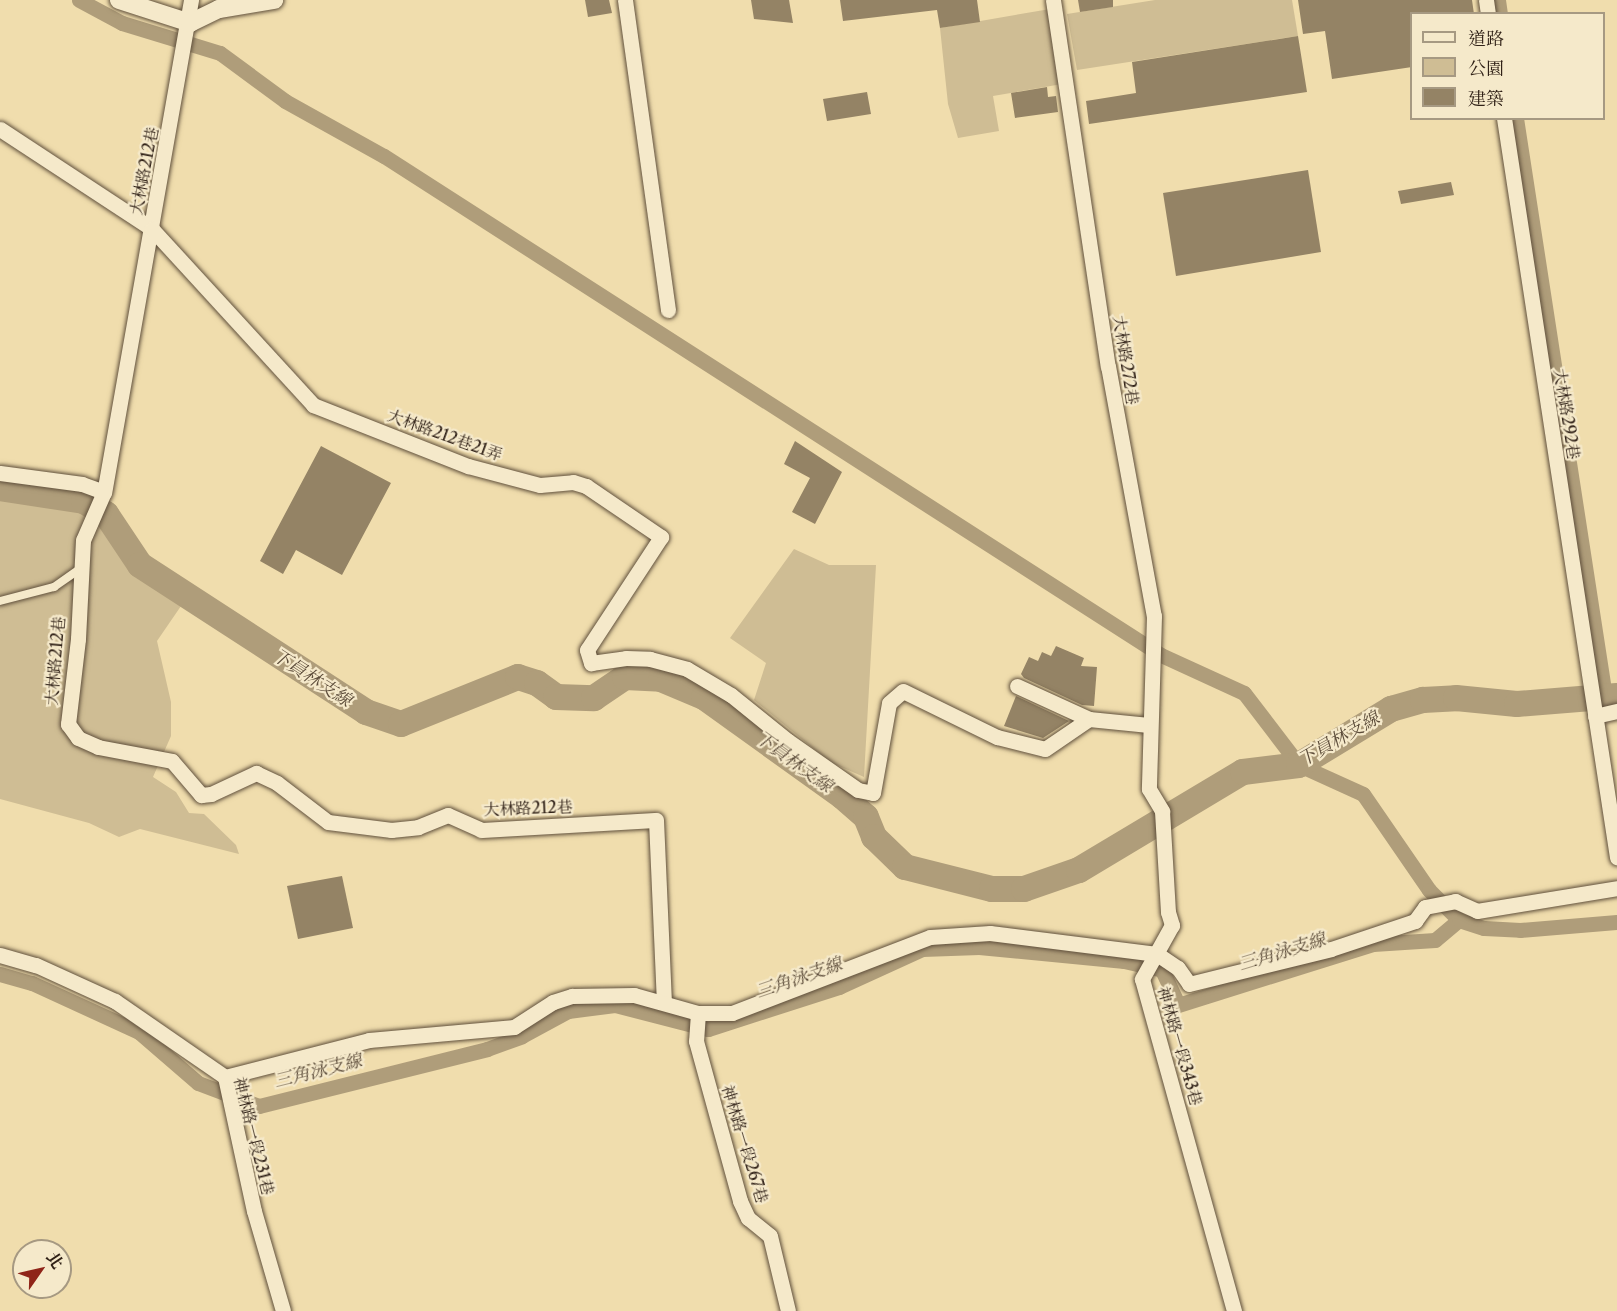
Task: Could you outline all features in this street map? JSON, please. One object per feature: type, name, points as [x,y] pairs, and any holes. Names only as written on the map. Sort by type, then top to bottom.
[{"type":"street","points":[[119,0],[190,23],[219,9],[274,0]]},
{"type":"street","name":"大林路212巷","points":[[191,0],[190,23],[104,492],[83,540],[78,639],[68,724],[78,738],[98,747],[172,761],[201,795],[256,773],[277,783],[328,822],[391,830],[418,827],[448,815],[481,830],[656,820],[664,1001]]},
{"type":"street","points":[[625,0],[668,310]]},
{"type":"street","name":"大林路272巷","points":[[1053,0],[1108,366],[1154,616],[1149,725]]},
{"type":"street","name":"大林路292巷","points":[[1504,120],[1617,857]]},
{"type":"street","name":"大林路212巷21弄","points":[[0,129],[152,229],[313,405],[468,466],[540,485],[573,482],[586,486],[661,537],[587,650],[591,663],[626,658],[650,659],[687,669],[731,695],[858,790],[873,793],[889,703],[903,691],[997,736],[1045,749],[1089,718]]},
{"type":"street","points":[[0,473],[82,484],[104,492]]},
{"type":"street","points":[[1017,686],[1089,718],[1149,725]]},
{"type":"street","points":[[1595,716],[1617,711]]},
{"type":"street","name":"神林路一段343巷","points":[[1149,725],[1149,789],[1162,811],[1168,912],[1172,926],[1142,979],[1234,1311]]},
{"type":"street","points":[[225,1077],[369,1040],[513,1027],[553,1002],[572,996],[634,995],[664,1001],[698,1013],[732,1014],[930,937],[990,933],[1158,954],[1178,968],[1189,984],[1331,949],[1415,921],[1425,907],[1455,901],[1477,912],[1617,888]]},
{"type":"street","name":"神林路一段231巷","points":[[0,955],[36,965],[115,1001],[225,1077],[254,1210],[282,1311]]},
{"type":"street","name":"神林路一段267巷","points":[[698,1013],[696,1041],[740,1201],[748,1218],[770,1236],[788,1311]]},
{"type":"lane","points":[[0,601],[54,587],[80,569]]},
{"type":"green space","points":[[1155,0],[1292,0],[1298,36],[1077,70],[1067,14]]},
{"type":"green space","points":[[1050,9],[1062,84],[993,96],[999,131],[958,138],[948,104],[940,28]]},
{"type":"green space","points":[[0,495],[80,509],[99,521],[136,568],[181,606],[157,641],[171,702],[171,736],[153,777],[176,792],[189,813],[204,814],[236,845],[239,854],[140,829],[119,837],[89,823],[0,799]]},
{"type":"green space","points":[[794,549],[829,565],[876,565],[864,777],[830,762],[754,700],[766,663],[730,638]]},
{"type":"building","points":[[585,0],[609,0],[612,13],[588,17]]},
{"type":"building","points":[[751,0],[789,0],[793,23],[754,19]]},
{"type":"building","points":[[840,0],[977,0],[980,22],[940,28],[937,10],[843,21]]},
{"type":"building","points":[[1078,0],[1113,0],[1113,7],[1080,12]]},
{"type":"building","points":[[1298,0],[1472,0],[1474,12],[1410,12],[1410,67],[1332,79],[1325,31],[1303,34]]},
{"type":"building","points":[[1298,36],[1307,92],[1089,124],[1086,101],[1136,93],[1132,62]]},
{"type":"building","points":[[1047,87],[1048,97],[1056,96],[1058,112],[1015,118],[1011,93]]},
{"type":"building","points":[[867,92],[871,114],[827,121],[823,99]]},
{"type":"building","points":[[1308,170],[1321,252],[1176,276],[1163,193]]},
{"type":"building","points":[[1451,182],[1454,195],[1401,204],[1398,191]]},
{"type":"building","points":[[795,441],[842,472],[815,524],[792,512],[810,478],[784,464]]},
{"type":"building","points":[[321,446],[391,483],[342,575],[296,550],[283,574],[260,561]]},
{"type":"building","points":[[1056,646],[1084,658],[1081,666],[1097,667],[1094,706],[1082,705],[1024,678],[1021,674],[1029,657],[1038,661],[1042,652],[1051,656]]},
{"type":"building","points":[[1016,696],[1069,721],[1043,738],[1004,726]]},
{"type":"building","points":[[342,876],[353,928],[298,939],[287,886]]},
{"type":"waterway","points":[[79,0],[122,23],[220,53],[285,101],[384,156],[1161,655],[1244,693],[1299,765],[1363,794],[1429,890],[1459,920]]},
{"type":"waterway","points":[[1498,0],[1500,12]]},
{"type":"waterway","points":[[1516,120],[1605,696]]},
{"type":"waterway","name":"下員林支線","points":[[0,488],[84,501],[106,514],[140,565],[366,712],[401,724],[518,677],[537,683],[556,697],[594,698],[625,677],[661,679],[704,697],[843,797],[866,817],[874,837],[905,867],[992,889],[1024,889],[1079,870],[1243,772],[1299,765],[1391,709],[1423,700],[1456,698],[1517,704],[1617,696]]},
{"type":"waterway","name":"三角泳支線","points":[[0,974],[32,983],[139,1032],[198,1083],[259,1106],[487,1049],[522,1036],[568,1011],[615,1005],[708,1029],[839,987],[922,949],[979,947],[1124,961],[1162,970],[1178,1005],[1373,944],[1435,940],[1459,920],[1484,928],[1520,930],[1617,922]]}]
